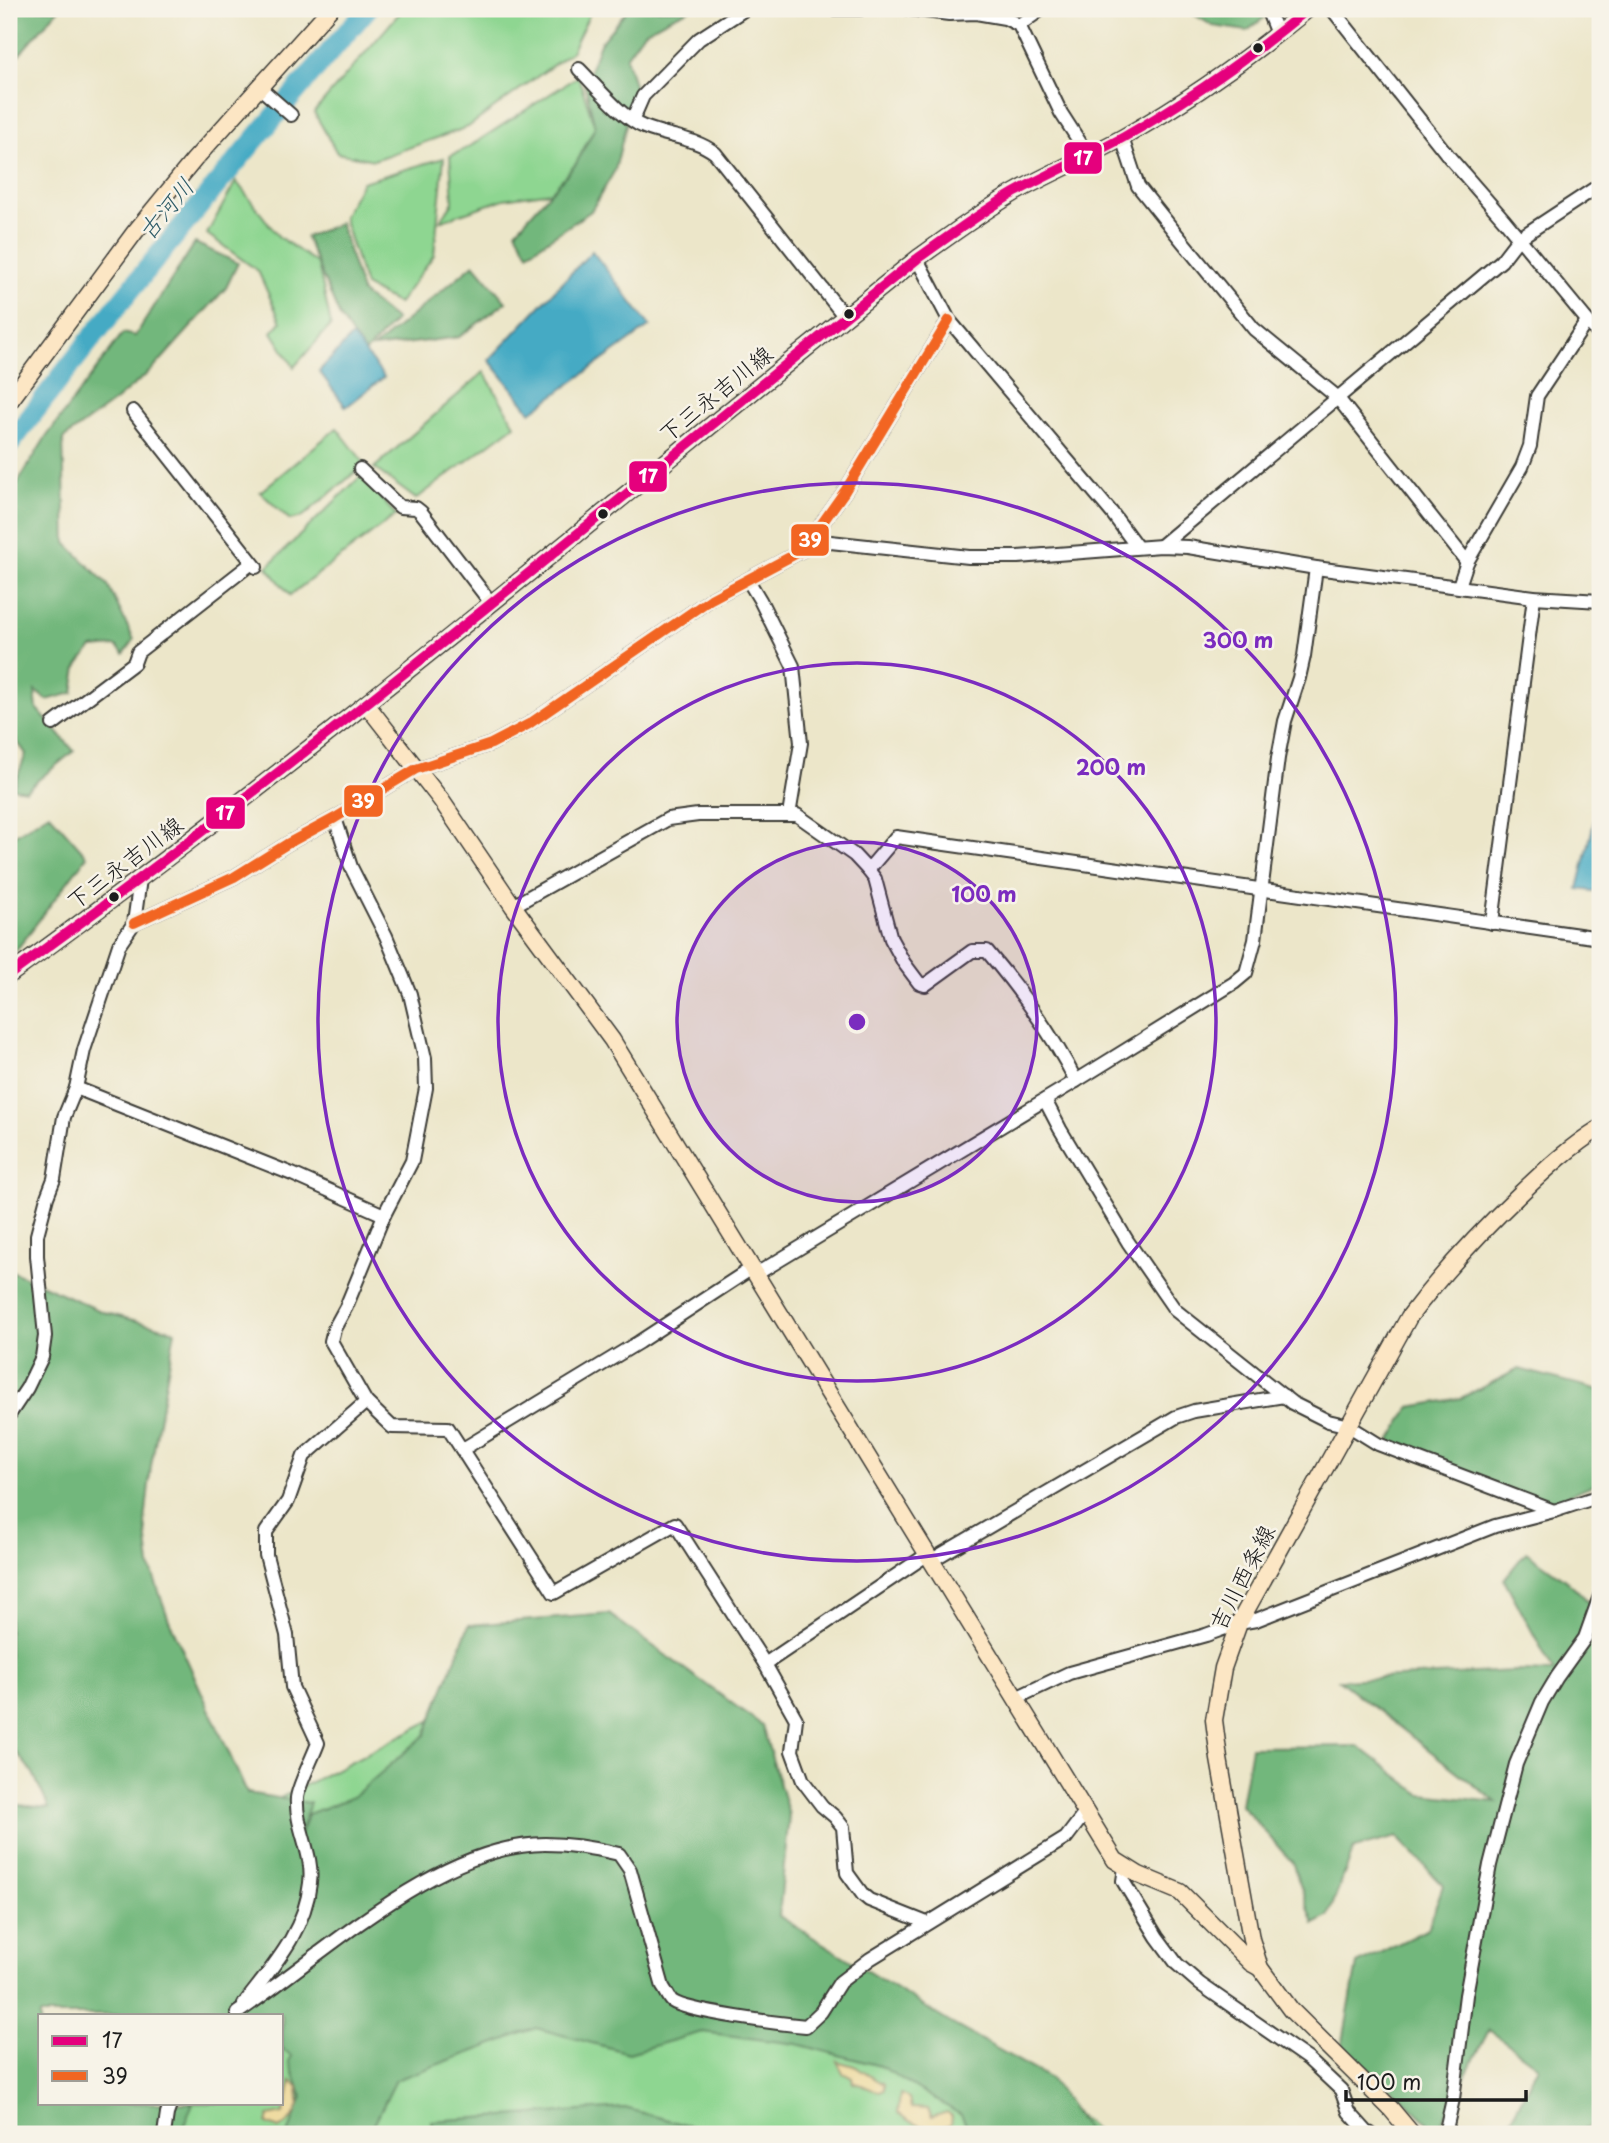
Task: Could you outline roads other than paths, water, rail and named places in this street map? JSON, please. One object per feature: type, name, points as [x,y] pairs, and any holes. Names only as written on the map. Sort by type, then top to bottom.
[{"type":"main road","points":[[9,402],[135,232],[263,90],[330,9]]},
{"type":"main road","name":"下三永吉川線","points":[[9,975],[140,879],[366,704],[917,259],[995,205],[1122,138],[1223,74],[1308,9]]},
{"type":"main road","points":[[366,704],[440,800],[513,906],[612,1040],[1115,1860],[1125,1868],[1180,1892],[1251,1963],[1260,1968]]},
{"type":"main road","name":"吉川西条線","points":[[1412,2134],[1391,2109],[1291,2010],[1260,1968],[1251,1939],[1214,1720],[1223,1668],[1239,1623],[1409,1317],[1482,1230],[1542,1173],[1600,1128]]},
{"type":"street","points":[[633,119],[643,96],[699,39],[745,9]]},
{"type":"street","points":[[834,9],[860,9]]},
{"type":"street","points":[[909,9],[985,15],[1005,18],[1019,25],[1061,113],[1088,155]]},
{"type":"street","points":[[1019,25],[1042,9]]},
{"type":"street","points":[[1267,9],[1277,34]]},
{"type":"street","points":[[1332,9],[1450,158],[1600,336]]},
{"type":"street","points":[[579,69],[617,107],[642,126],[703,144],[715,153],[845,317]]},
{"type":"street","points":[[263,90],[291,115]]},
{"type":"street","points":[[1122,138],[1138,186],[1254,329],[1337,397],[1467,562]]},
{"type":"street","points":[[1161,546],[1501,261],[1518,239],[1600,185]]},
{"type":"street","points":[[917,259],[949,320],[1112,513],[1137,547]]},
{"type":"street","points":[[134,922],[234,877],[416,769],[491,744],[529,724],[711,599],[803,550],[845,491],[949,320]]},
{"type":"street","points":[[1459,586],[1467,562],[1522,467],[1530,446],[1537,396],[1587,321]]},
{"type":"street","points":[[53,724],[134,663],[138,652],[254,565],[133,411]]},
{"type":"street","points":[[360,469],[400,507],[416,508],[421,512],[491,603]]},
{"type":"street","points":[[812,540],[968,557],[1018,558],[1137,547],[1188,547],[1316,568],[1534,597],[1600,601]]},
{"type":"street","points":[[463,1449],[639,1342],[746,1272],[763,1270],[1076,1081],[1246,973],[1255,940],[1278,758],[1285,721],[1304,656],[1316,568]]},
{"type":"street","points":[[748,580],[793,666],[801,743],[789,816]]},
{"type":"street","points":[[1492,923],[1534,597]]},
{"type":"street","points":[[513,906],[668,819],[698,815],[797,815],[854,855],[875,879],[891,939],[919,983],[925,985],[972,951],[987,951],[1058,1048],[1076,1081]]},
{"type":"street","points":[[335,818],[351,867],[386,936],[410,994],[425,1058],[426,1088],[412,1161],[384,1215],[331,1341],[366,1402],[392,1427],[448,1428],[554,1593],[675,1524],[765,1664],[796,1719],[792,1751],[803,1781],[843,1827],[847,1873],[869,1900],[927,1923]]},
{"type":"street","points":[[868,870],[896,837],[1600,938]]},
{"type":"street","points":[[9,1415],[27,1388],[42,1357],[45,1336],[37,1235],[54,1179],[64,1117],[76,1088],[85,1050],[119,945],[134,922],[140,879]]},
{"type":"street","points":[[76,1088],[292,1174],[384,1215]]},
{"type":"street","points":[[1045,1100],[1128,1242],[1175,1310],[1283,1396],[1328,1421],[1349,1426],[1378,1444],[1554,1511]]},
{"type":"street","points":[[765,1664],[930,1557],[1176,1417],[1194,1411],[1283,1396]]},
{"type":"street","points":[[236,2014],[287,1948],[302,1919],[310,1883],[310,1863],[297,1797],[318,1743],[292,1687],[287,1635],[266,1555],[266,1532],[288,1502],[304,1455],[366,1402]]},
{"type":"street","points":[[1016,1698],[1069,1673],[1268,1615],[1495,1526],[1600,1496]]},
{"type":"street","points":[[1445,2134],[1490,1865],[1516,1764],[1542,1702],[1585,1637],[1600,1596]]},
{"type":"street","points":[[236,2014],[382,1908],[444,1871],[475,1858],[546,1844],[619,1854],[630,1870],[663,1987],[673,2001],[692,2008],[777,2024],[806,2025],[821,2012],[840,1982],[870,1959],[1066,1838],[1085,1813]]},
{"type":"street","points":[[1125,1868],[1123,1881],[1177,1964],[1200,1984],[1308,2059],[1341,2090],[1349,2112],[1371,2134]]},
{"type":"street","points":[[164,2134],[171,2104]]},
{"type":"water","points":[[592,251],[650,326],[531,412],[489,360]]},
{"type":"water","points":[[352,336],[384,377],[346,407],[319,371]]},
{"type":"water","points":[[1600,797],[1600,892],[1578,889]]},
{"type":"waterway","name":"古河川","points":[[9,445],[184,224],[367,9]]}]
